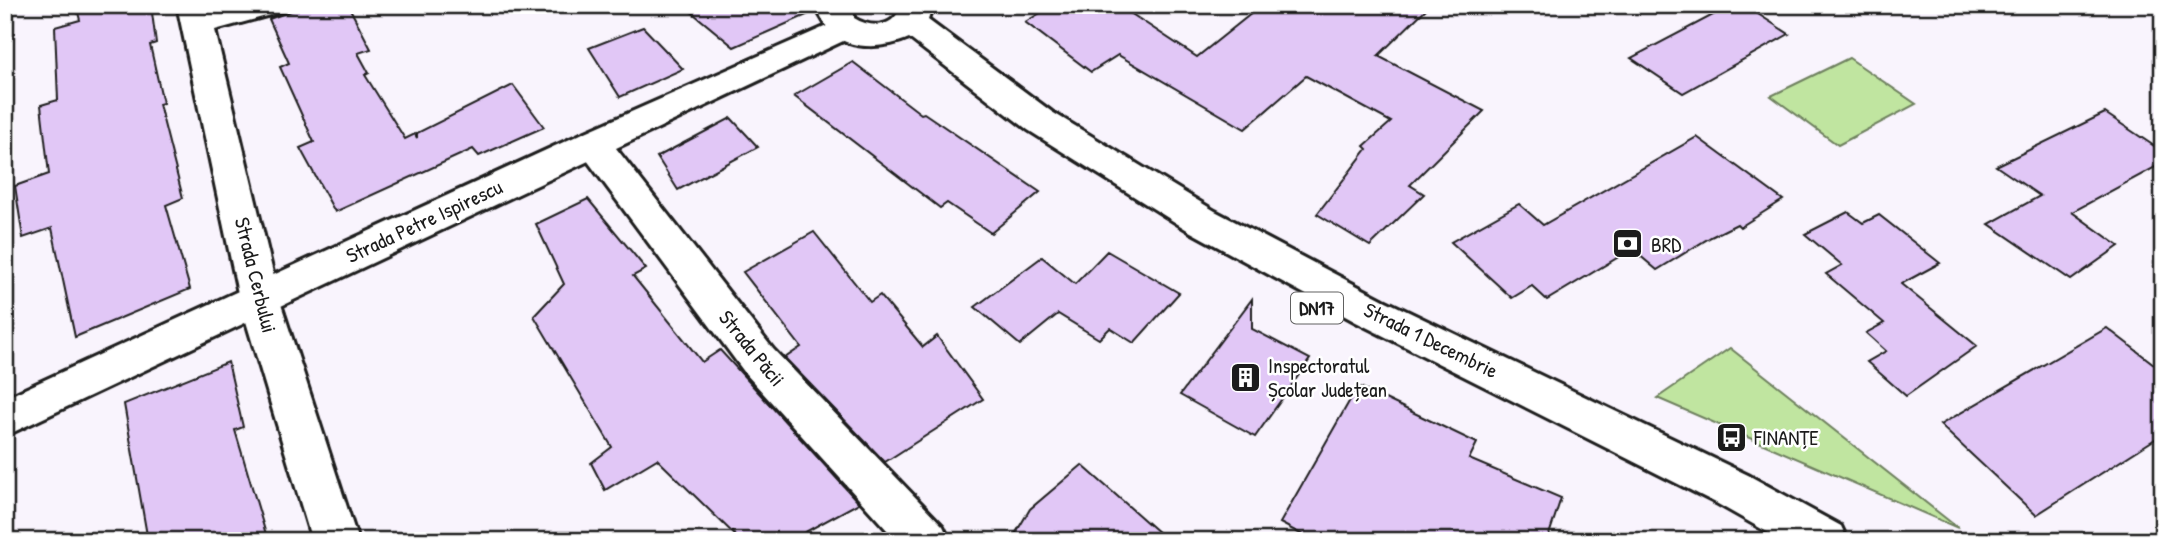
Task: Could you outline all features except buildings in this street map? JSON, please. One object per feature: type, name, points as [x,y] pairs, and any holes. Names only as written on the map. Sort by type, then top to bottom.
[{"type":"street","points":[[195,15],[271,5]]},
{"type":"street","name":"Strada Cerbului","points":[[195,15],[259,298],[334,541]]},
{"type":"street","name":"Strada Petre Ispirescu","points":[[5,418],[593,143],[842,17]]},
{"type":"street","name":"Strada 1 Decembrie","points":[[842,17],[864,36],[905,21]]},
{"type":"street","name":"Strada 1 Decembrie","points":[[905,21],[939,68],[1022,134],[1186,237],[1356,329],[1619,460],[1772,541]]},
{"type":"street","name":"Strada 1 Decembrie","points":[[905,21],[1041,121],[1202,221],[1370,311],[1732,489],[1825,541]]},
{"type":"street","name":"Strada Păcii","points":[[593,143],[759,361],[927,541]]},
{"type":"green space","points":[[1849,58],[1916,104],[1838,145],[1771,96]]},
{"type":"green space","points":[[1730,348],[1958,528],[1657,398]]},
{"type":"place","name":"BRD","points":[[1628,244]]},
{"type":"place","name":"Inspectoratul Școlar Județean","points":[[1245,377]]},
{"type":"place","name":"FINANȚE","points":[[1731,437]]}]
